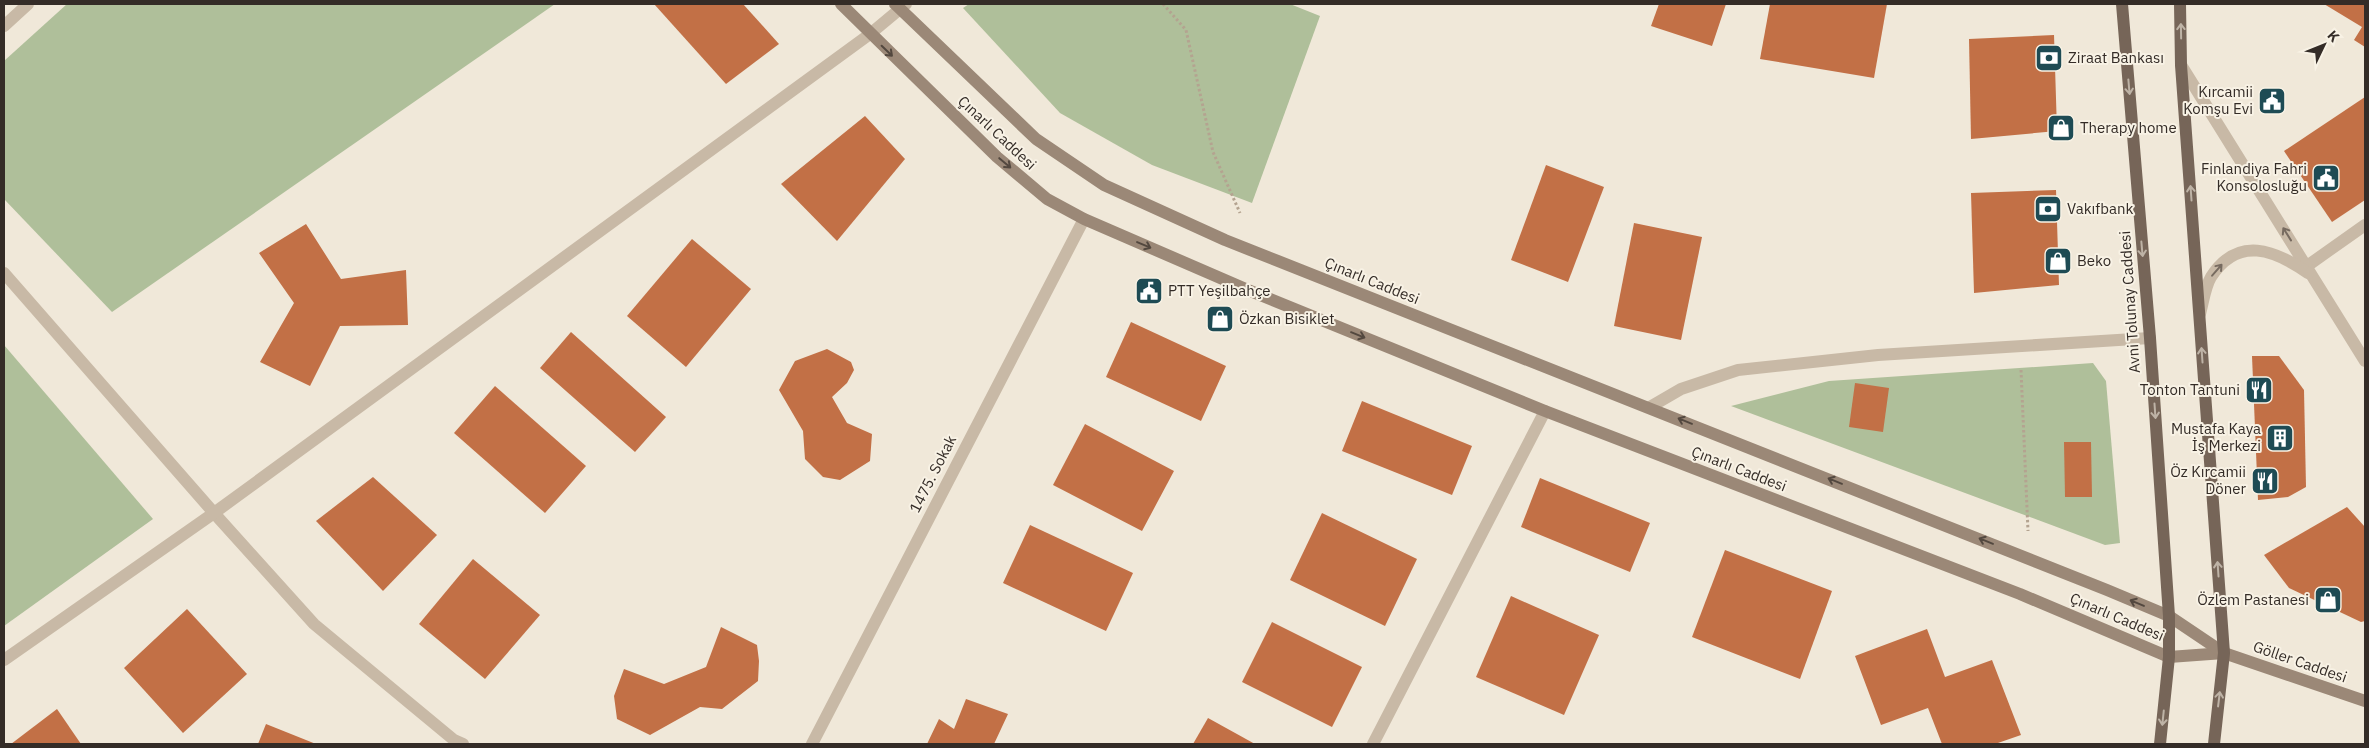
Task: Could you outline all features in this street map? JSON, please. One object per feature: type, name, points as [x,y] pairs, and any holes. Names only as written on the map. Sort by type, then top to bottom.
[{"type":"main road","name":"Çınarlı Caddesi","points":[[841,4],[997,157],[1047,199],[1084,219],[1248,290],[1545,411],[2020,594],[2169,657],[2224,653]]},
{"type":"main road","name":"Avni Tolunay Caddesi","points":[[2122,4],[2150,338],[2169,616],[2169,657],[2160,744]]},
{"type":"main road","points":[[2180,4],[2181,64],[2224,653],[2214,744]]},
{"type":"main road","name":"Çınarlı Caddesi","points":[[900,5],[1036,139],[1104,185],[1225,240],[1650,407],[2169,616],[2224,653]]},
{"type":"main road","name":"Göller Caddesi","points":[[2224,653],[2365,701]]},
{"type":"street","points":[[4,26],[28,4]]},
{"type":"street","points":[[4,660],[214,513],[870,34],[900,5]]},
{"type":"street","points":[[2181,64],[2365,361]]},
{"type":"street","name":"1475. Sokak","points":[[812,744],[1084,219]]},
{"type":"street","points":[[2310,271],[2365,225]]},
{"type":"street","points":[[2200,314],[2210,278],[2225,261],[2246,250],[2265,250],[2284,257],[2310,271]]},
{"type":"street","points":[[4,273],[314,624],[454,740],[463,744]]},
{"type":"street","points":[[1650,407],[1681,389],[1738,370],[1878,355],[2150,338]]},
{"type":"street","points":[[1374,744],[1545,411]]},
{"type":"path","points":[[1163,4],[1186,30],[1213,152],[1240,213]]},
{"type":"path","points":[[2021,364],[2028,531]]},
{"type":"green space","points":[[67,4],[555,4],[112,312],[4,199],[4,61]]},
{"type":"green space","points":[[969,4],[1290,4],[1320,16],[1252,203],[1152,165],[1060,113],[963,8]]},
{"type":"green space","points":[[4,345],[153,519],[4,626]]},
{"type":"green space","points":[[2093,363],[2106,381],[2120,543],[2105,545],[1731,406],[1829,381]]},
{"type":"building","points":[[654,4],[743,4],[779,44],[726,84]]},
{"type":"building","points":[[1659,4],[1726,4],[1712,46],[1651,26]]},
{"type":"building","points":[[1770,4],[1887,4],[1874,78],[1760,59]]},
{"type":"building","points":[[2324,4],[2365,4],[2365,47],[2354,40],[2362,27]]},
{"type":"building","points":[[2054,35],[2057,131],[1971,139],[1969,39]]},
{"type":"building","points":[[2365,97],[2365,200],[2332,222],[2284,151]]},
{"type":"building","points":[[865,116],[905,159],[837,241],[781,184]]},
{"type":"building","points":[[1546,165],[1604,187],[1568,282],[1511,260]]},
{"type":"building","points":[[2056,190],[2059,285],[1974,293],[1971,193]]},
{"type":"building","points":[[1634,223],[1702,237],[1681,340],[1614,326]]},
{"type":"building","points":[[306,224],[341,279],[406,270],[408,325],[340,326],[310,386],[260,362],[294,303],[259,253]]},
{"type":"building","points":[[692,239],[751,289],[686,367],[627,316]]},
{"type":"building","points":[[1131,322],[1226,366],[1201,421],[1106,377]]},
{"type":"building","points":[[571,332],[666,417],[635,452],[540,368]]},
{"type":"building","points":[[827,349],[851,362],[854,370],[847,383],[832,397],[847,423],[872,434],[870,461],[840,480],[823,477],[805,459],[803,431],[779,390],[795,361]]},
{"type":"building","name":"Mustafa Kaya İş Merkezi","points":[[2252,356],[2279,356],[2304,390],[2306,487],[2288,497],[2258,500]]},
{"type":"building","points":[[1855,383],[1889,388],[1883,432],[1849,427]]},
{"type":"building","points":[[495,386],[586,466],[545,513],[454,433]]},
{"type":"building","points":[[1362,401],[1472,446],[1452,495],[1342,451]]},
{"type":"building","points":[[1085,424],[1174,471],[1142,531],[1053,485]]},
{"type":"building","points":[[2064,442],[2091,442],[2092,497],[2065,497]]},
{"type":"building","points":[[373,477],[437,535],[383,591],[316,521]]},
{"type":"building","points":[[1540,478],[1650,523],[1630,572],[1521,527]]},
{"type":"building","points":[[2347,507],[2365,527],[2365,621],[2361,622],[2289,588],[2264,555]]},
{"type":"building","points":[[1322,513],[1417,559],[1385,626],[1290,580]]},
{"type":"building","points":[[1030,525],[1133,573],[1106,631],[1003,583]]},
{"type":"building","points":[[1725,550],[1832,591],[1800,679],[1692,637]]},
{"type":"building","points":[[473,559],[540,615],[485,679],[419,624]]},
{"type":"building","points":[[1511,596],[1599,635],[1564,715],[1476,677]]},
{"type":"building","points":[[187,609],[247,674],[183,733],[124,668]]},
{"type":"building","points":[[1272,622],[1362,667],[1332,727],[1242,682]]},
{"type":"building","points":[[721,627],[757,645],[759,661],[758,681],[722,709],[700,707],[650,735],[617,719],[614,696],[624,669],[664,684],[706,667]]},
{"type":"building","points":[[1927,629],[1945,677],[1992,660],[2021,735],[1995,744],[1942,744],[1928,708],[1881,725],[1855,656]]},
{"type":"building","points":[[966,699],[1008,714],[994,744],[927,744],[939,719],[954,729]]},
{"type":"building","points":[[57,709],[81,744],[11,744]]},
{"type":"building","points":[[1208,718],[1255,744],[1193,744]]},
{"type":"building","points":[[266,724],[316,744],[258,744]]},
{"type":"place","name":"Ziraat Bankası","points":[[2049,58]]},
{"type":"place","name":"Kırcamii Komşu Evi","points":[[2272,101]]},
{"type":"place","name":"Therapy home","points":[[2061,128]]},
{"type":"place","name":"Finlandiya Fahri Konsolosluğu","points":[[2326,178]]},
{"type":"place","name":"Vakıfbank","points":[[2048,209]]},
{"type":"place","name":"Beko","points":[[2058,261]]},
{"type":"place","name":"PTT Yeşilbahçe","points":[[1149,291]]},
{"type":"place","name":"Özkan Bisiklet","points":[[1220,319]]},
{"type":"place","name":"Tonton Tantuni","points":[[2259,390]]},
{"type":"place","name":"Mustafa Kaya İş Merkezi","points":[[2280,438]]},
{"type":"place","name":"Öz Kırcamii Döner","points":[[2265,481]]},
{"type":"place","name":"Özlem Pastanesi","points":[[2328,600]]}]
